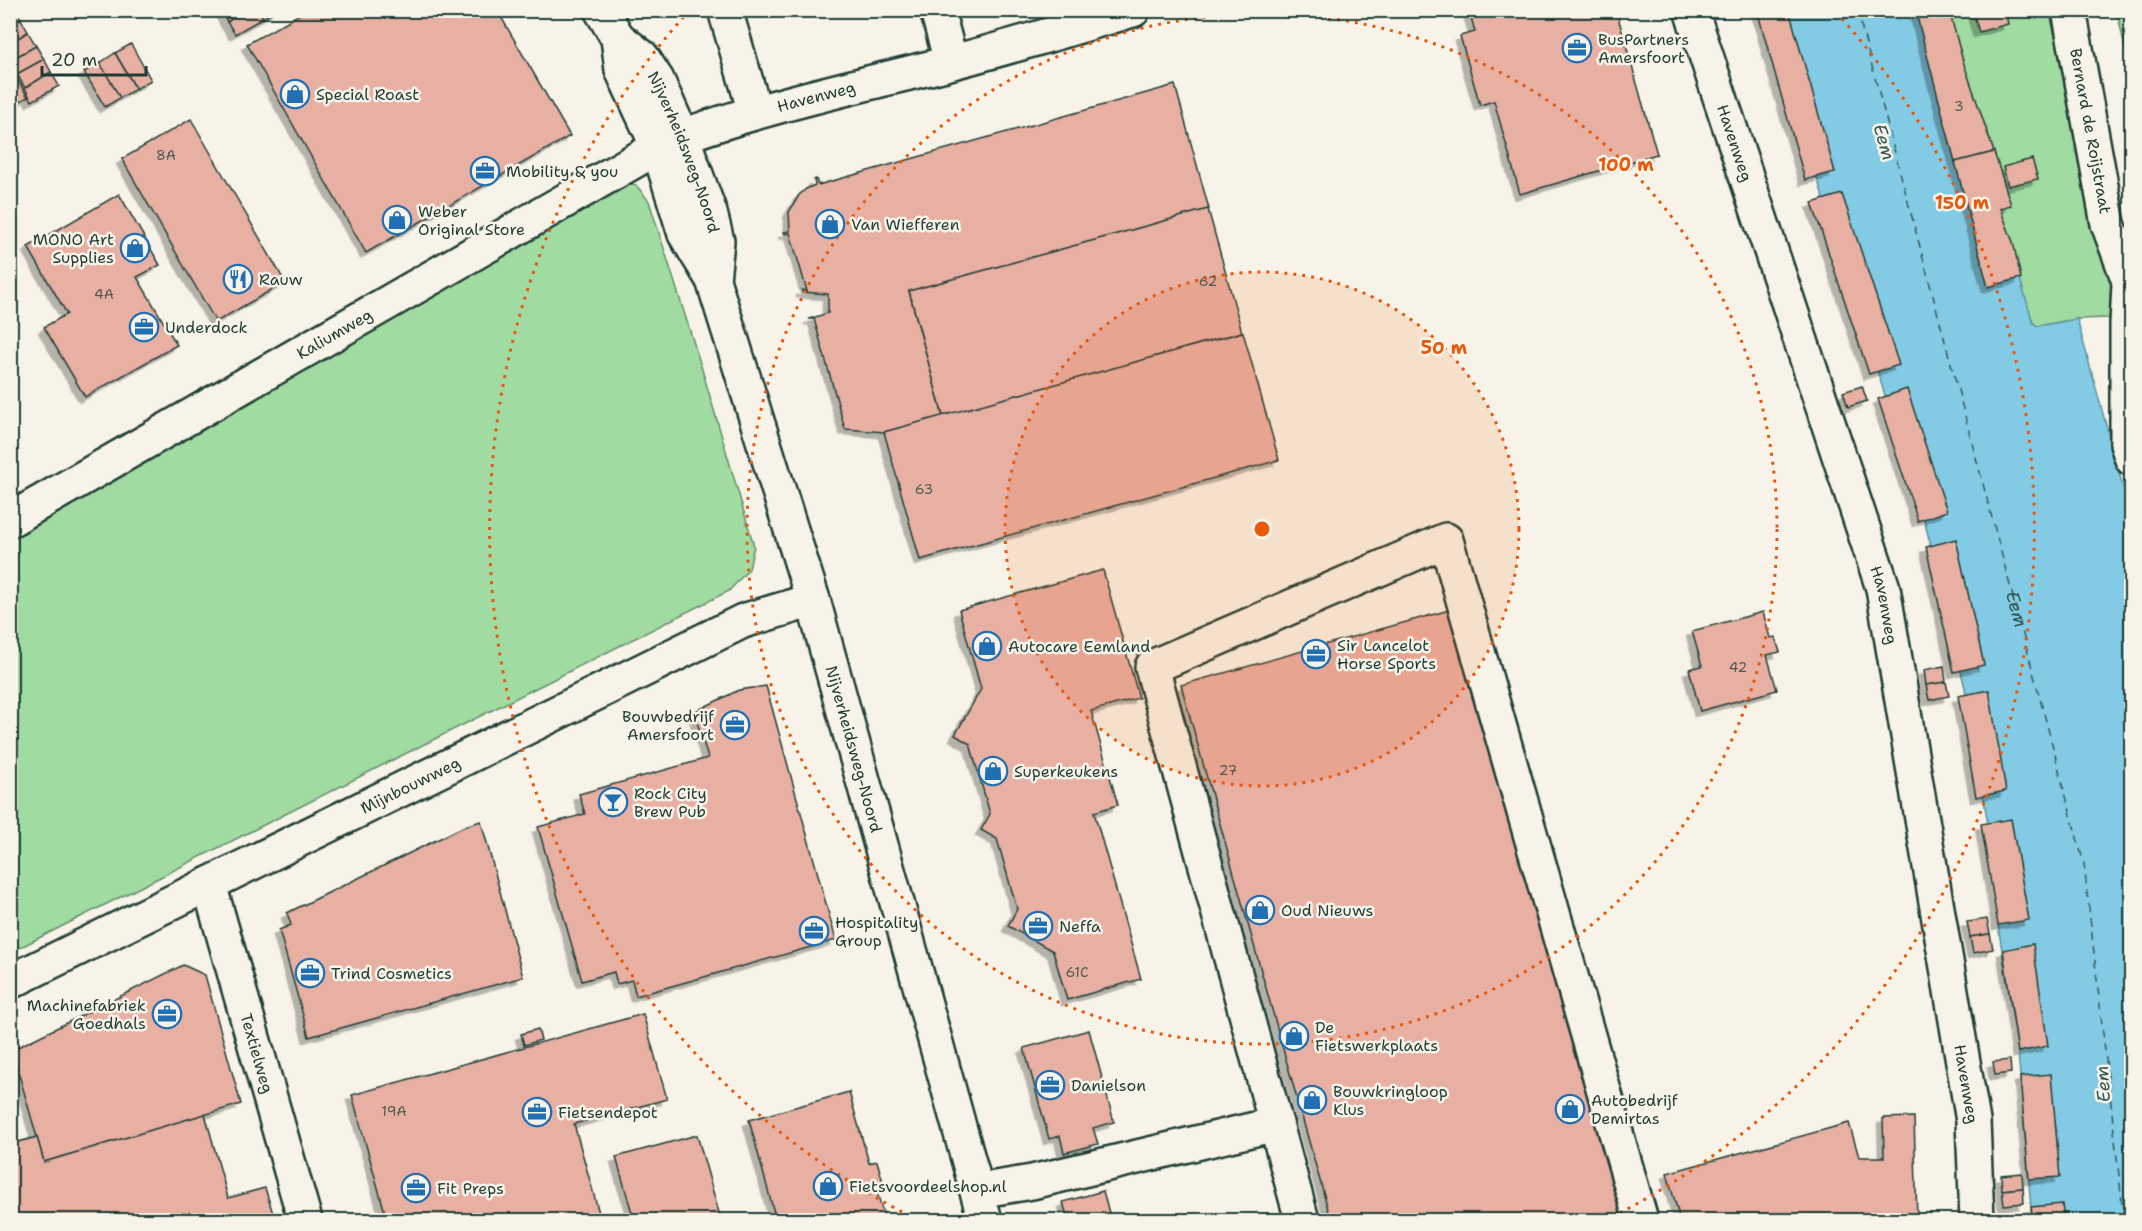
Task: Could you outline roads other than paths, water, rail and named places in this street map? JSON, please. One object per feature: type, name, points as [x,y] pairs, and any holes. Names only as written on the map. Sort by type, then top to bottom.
[{"type":"street","name":"Nijverheidsweg-Noord","points":[[601,10],[618,38],[622,70],[670,142],[685,234],[712,280],[813,600],[981,1206]]},
{"type":"street","points":[[725,10],[755,112]]},
{"type":"street","points":[[937,10],[951,62]]},
{"type":"street","name":"Havenweg","points":[[670,142],[755,112],[951,62],[1071,20],[1133,10]]},
{"type":"street","name":"Havenweg","points":[[1691,10],[1883,588],[1972,1121],[1977,1221]]},
{"type":"street","name":"Bernard de Roijstraat","points":[[2069,10],[2108,224],[2131,285]]},
{"type":"street","name":"Kaliumweg","points":[[10,520],[670,142]]},
{"type":"street","points":[[2131,285],[2127,324],[2127,444],[2132,459]]},
{"type":"street","points":[[1302,1221],[1152,667],[1446,540],[1641,1221]]},
{"type":"street","name":"Mijnbouwweg","points":[[10,982],[743,621],[813,600]]},
{"type":"street","name":"Textielweg","points":[[209,884],[305,1221]]},
{"type":"street","points":[[981,1206],[1032,1182],[1276,1124]]},
{"type":"water","name":"Eem","points":[[1768,11],[1940,11],[2033,323],[2038,326],[2077,319],[2131,516],[2131,1220],[2032,1220],[2018,1052],[1998,925],[1987,818],[1965,688],[1926,527],[1819,184]]},
{"type":"place","name":"BusPartners Amersfoort","points":[[1577,48]]},
{"type":"place","name":"Special Roast","points":[[295,94]]},
{"type":"place","name":"Mobility & you","points":[[485,171]]},
{"type":"place","name":"Weber Original Store","points":[[397,220]]},
{"type":"place","name":"Van Wiefferen","points":[[830,224]]},
{"type":"place","name":"MONO Art Supplies","points":[[135,248]]},
{"type":"place","name":"Rauw","points":[[238,279]]},
{"type":"place","name":"Underdock","points":[[144,327]]},
{"type":"place","name":"Autocare Eemland","points":[[987,646]]},
{"type":"place","name":"Sir Lancelot Horse Sports","points":[[1316,654]]},
{"type":"place","name":"Bouwbedrijf Amersfoort","points":[[735,725]]},
{"type":"place","name":"Superkeukens","points":[[993,771]]},
{"type":"place","name":"Rock City Brew Pub","points":[[613,802]]},
{"type":"place","name":"Oud Nieuws","points":[[1260,910]]},
{"type":"place","name":"Neffa","points":[[1038,926]]},
{"type":"place","name":"Hospitality Group","points":[[814,931]]},
{"type":"place","name":"Trind Cosmetics","points":[[310,973]]},
{"type":"place","name":"Machinefabriek Goedhals","points":[[167,1014]]},
{"type":"place","name":"De Fietswerkplaats","points":[[1294,1036]]},
{"type":"place","name":"Danielson","points":[[1050,1085]]},
{"type":"place","name":"Bouwkringloop Klus","points":[[1312,1100]]},
{"type":"place","name":"Autobedrijf Demirtas","points":[[1570,1109]]},
{"type":"place","name":"Fietsendepot","points":[[537,1112]]},
{"type":"place","name":"Fietsvoordeelshop.nl","points":[[828,1186]]},
{"type":"place","name":"Fit Preps","points":[[416,1188]]}]
